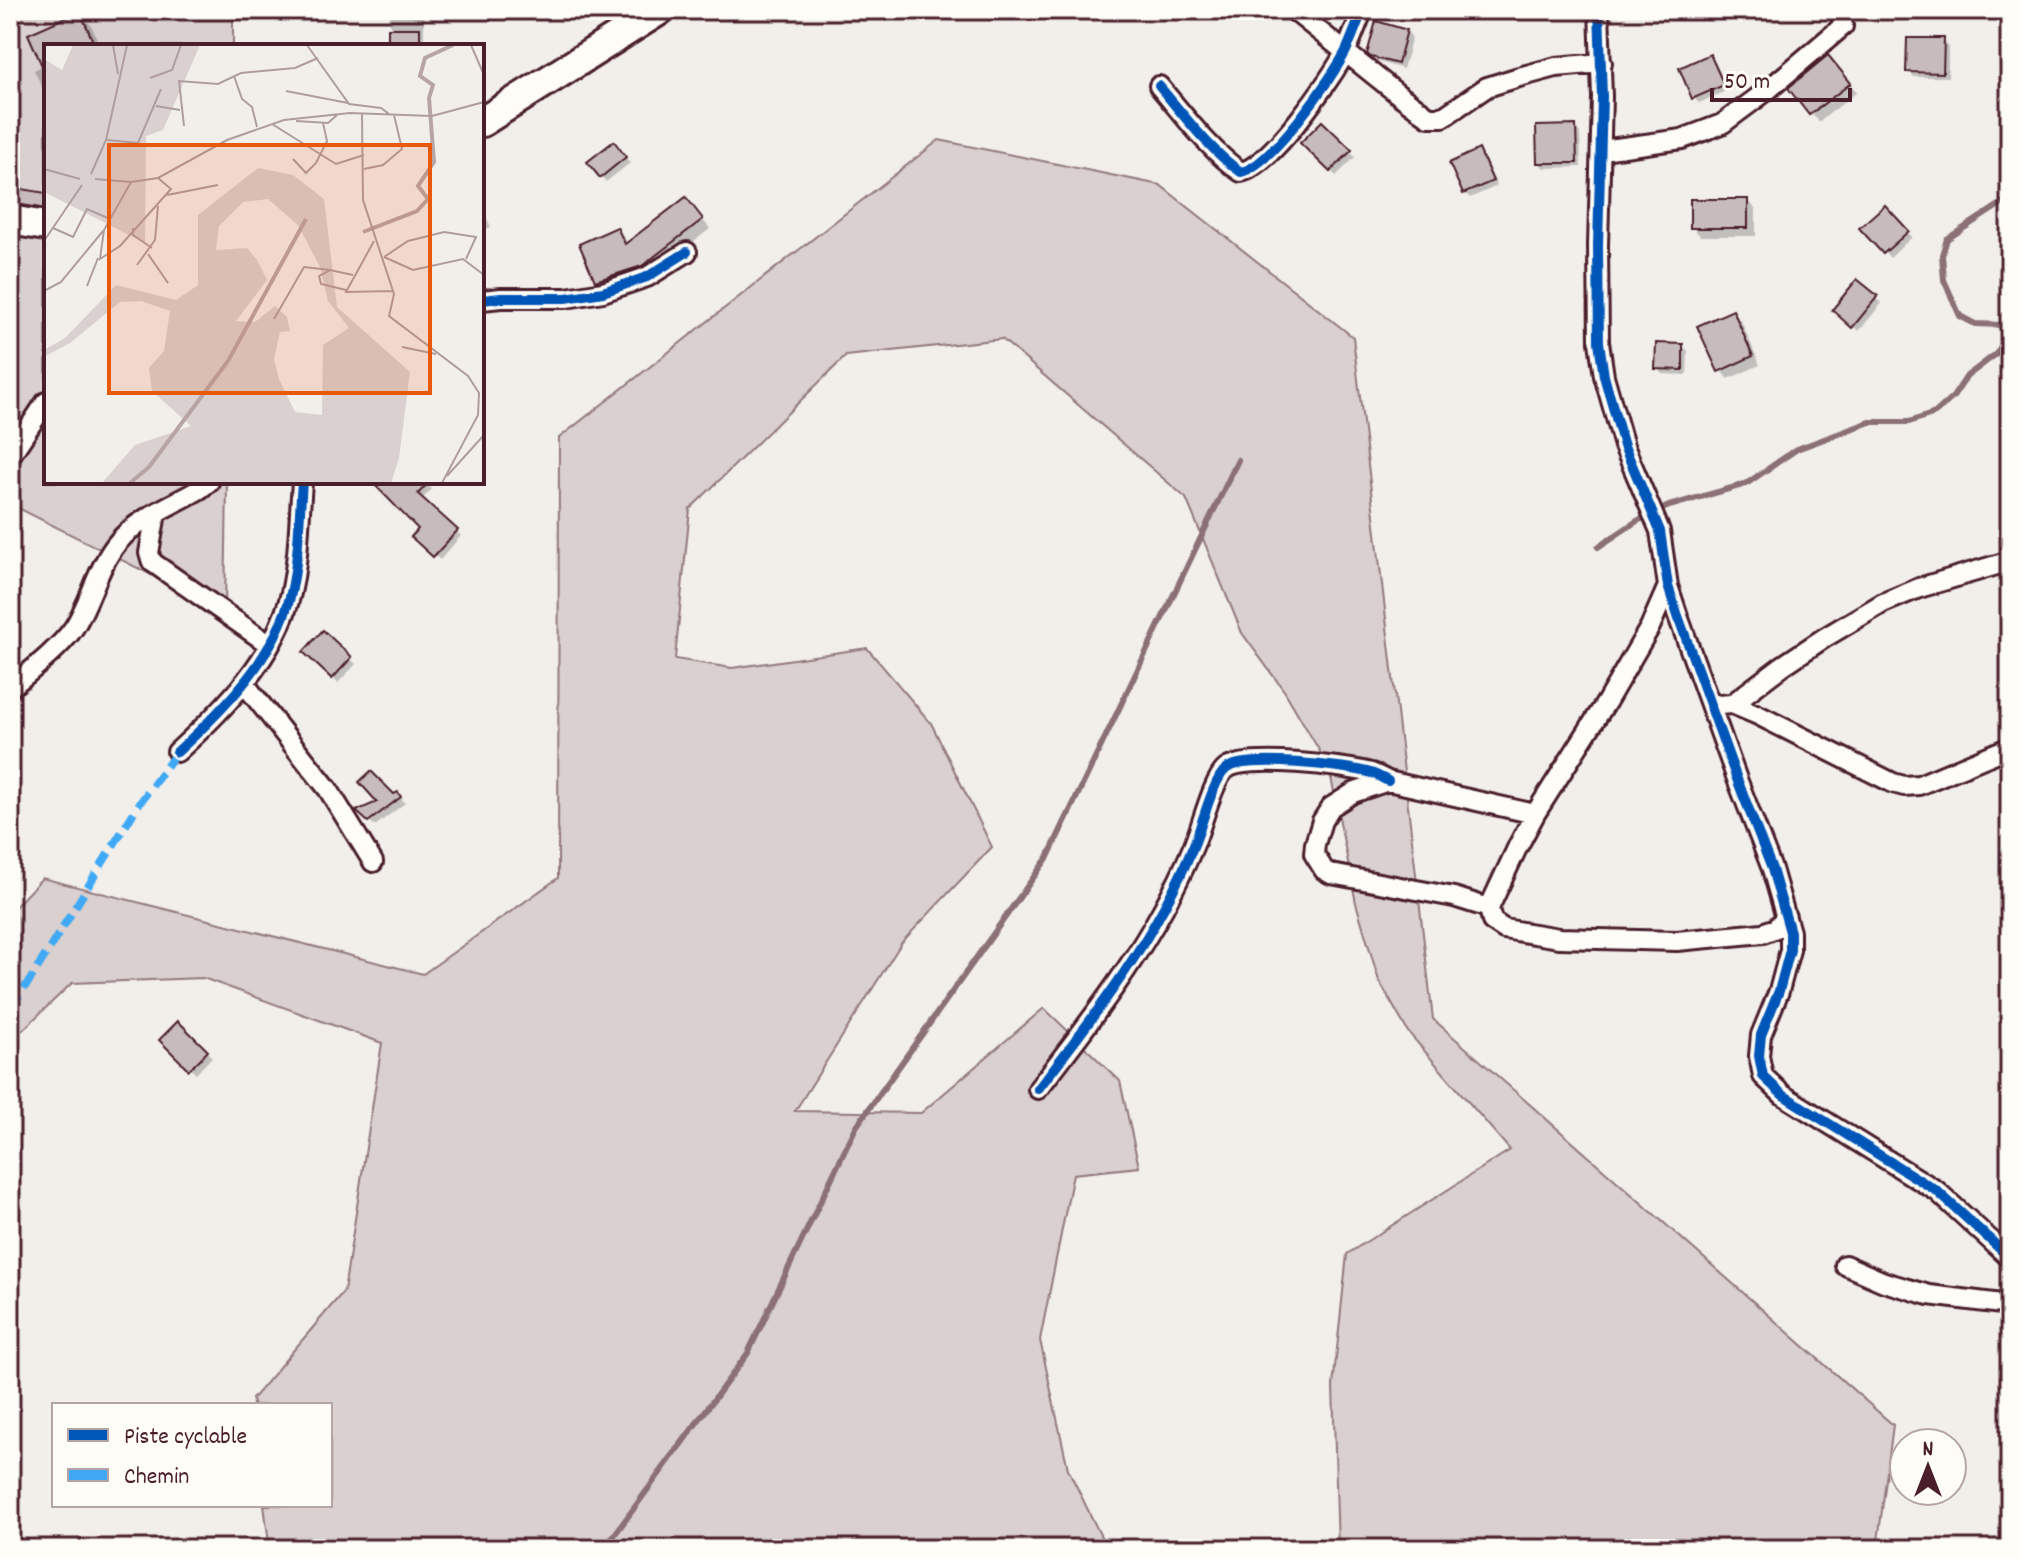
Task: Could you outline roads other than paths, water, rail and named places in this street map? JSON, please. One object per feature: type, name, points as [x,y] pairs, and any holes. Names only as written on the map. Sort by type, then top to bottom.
[{"type":"main road","points":[[484,121],[660,10]]},
{"type":"main road","points":[[10,220],[44,226]]},
{"type":"street","points":[[1293,10],[1429,117],[1443,117],[1487,87],[1556,67],[1602,63]]},
{"type":"street","points":[[1159,86],[1228,161],[1241,172],[1248,171],[1271,152],[1303,114],[1345,52],[1363,10]]},
{"type":"street","points":[[1599,10],[1602,63],[1599,342],[1604,376],[1624,446],[1660,531],[1668,586],[1772,869],[1790,932],[1790,950],[1779,991],[1761,1035],[1759,1056],[1763,1076],[1783,1095],[1937,1191],[2010,1258]]},
{"type":"street","points":[[1602,150],[1682,139],[1722,124],[1843,26],[1840,10]]},
{"type":"street","points":[[484,300],[566,298],[603,292],[647,277],[687,252]]},
{"type":"street","points":[[10,456],[44,405]]},
{"type":"street","points":[[10,688],[71,632],[102,567],[118,542],[139,522],[206,484]]},
{"type":"street","points":[[177,752],[207,725],[244,683],[270,645],[291,595],[298,550],[302,484]]},
{"type":"street","points":[[156,513],[149,553],[152,562],[270,645]]},
{"type":"street","points":[[1732,704],[1814,645],[1883,603],[1919,588],[2010,561]]},
{"type":"street","points":[[1668,586],[1636,652],[1535,814],[1489,908],[1492,921],[1504,929],[1559,938],[1677,941],[1763,933],[1776,928],[1786,917]]},
{"type":"street","points":[[244,683],[328,789],[373,862]]},
{"type":"street","points":[[1710,702],[1732,704],[1758,715],[1904,786],[1919,785],[2010,747]]},
{"type":"street","points":[[1038,1089],[1112,992],[1143,945],[1193,848],[1219,777],[1228,767],[1242,762],[1278,761],[1369,773],[1388,781],[1535,814]]},
{"type":"street","points":[[1388,781],[1353,793],[1331,807],[1322,821],[1315,844],[1314,854],[1324,870],[1331,874],[1454,897],[1489,908]]},
{"type":"street","points":[[1845,1265],[1884,1282],[1929,1295],[2010,1305]]},
{"type":"waterway","points":[[1598,547],[1637,521],[1669,506],[1746,484],[1797,449],[1870,422],[1909,422],[1935,413],[1953,397],[1967,376],[1996,354],[2008,336],[2001,325],[1975,324],[1960,316],[1944,280],[1942,255],[1947,239],[2010,195]]},
{"type":"waterway","points":[[604,1549],[748,1353],[856,1127],[1048,857],[1238,460]]}]
